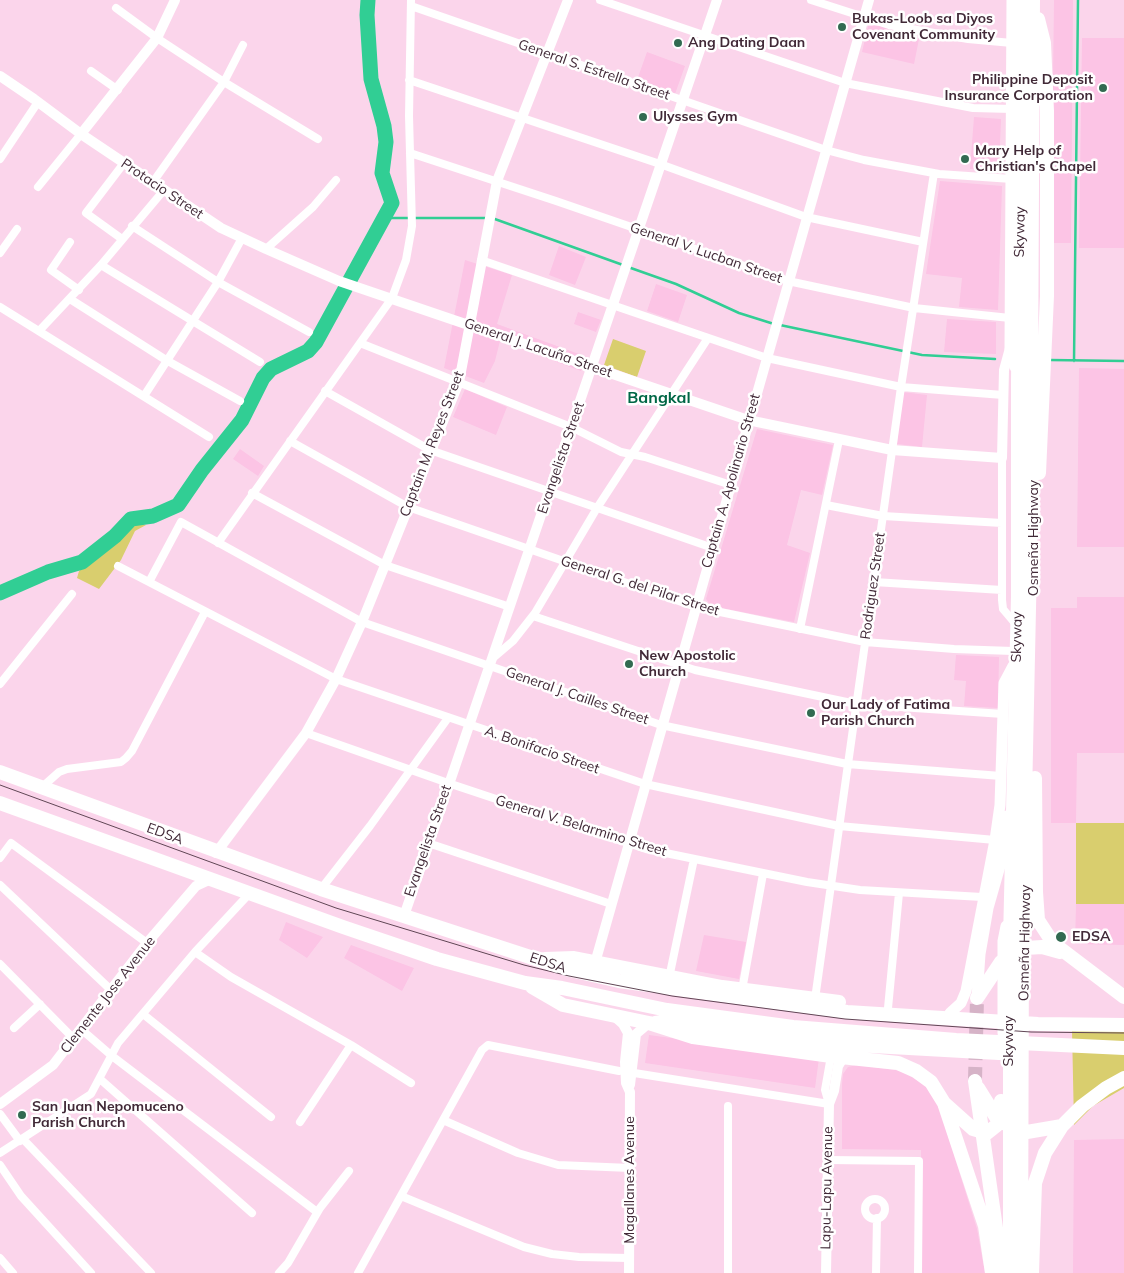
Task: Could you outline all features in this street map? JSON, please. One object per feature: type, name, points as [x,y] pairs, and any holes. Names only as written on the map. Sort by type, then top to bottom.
[{"type":"highway","name":"Skyway","points":[[1010,1273],[1010,940],[1018,596],[1022,0]]},
{"type":"highway","name":"Skyway","points":[[1022,1273],[1022,960],[1030,515],[1035,0]]},
{"type":"highway","points":[[1030,515],[1037,497],[1047,296],[1045,66],[1042,32],[1037,17]]},
{"type":"highway","points":[[1032,716],[1036,818],[1036,914],[1042,930],[1053,943],[1124,997]]},
{"type":"highway","name":"EDSA","points":[[0,772],[216,853],[320,889],[570,970],[619,981],[730,998],[847,1012],[1038,1024],[1124,1025]]},
{"type":"highway","name":"EDSA","points":[[0,803],[209,880],[437,959],[525,983],[563,988],[667,1010],[793,1027],[1042,1045],[1124,1048]]},
{"type":"highway","points":[[977,998],[1000,962],[1018,950],[1042,947],[1068,955]]},
{"type":"highway","points":[[536,959],[574,958],[669,978],[815,999],[839,1005],[992,1017],[1000,1024],[1003,1032],[1001,1105],[998,1125],[987,1133],[973,1129],[944,1103]]},
{"type":"highway","name":"EDSA","points":[[525,983],[563,1005],[649,1023]]},
{"type":"highway","points":[[649,1023],[669,1022],[810,1041],[963,1052],[999,1053],[1042,1045]]},
{"type":"highway","points":[[649,1023],[692,1037],[898,1063],[910,1067],[931,1082],[944,1103],[985,1226],[992,1273]]},
{"type":"highway","points":[[1022,1273],[1028,1196],[1038,1168],[1062,1126],[1094,1096],[1124,1078]]},
{"type":"highway","points":[[1002,1273],[975,1081],[983,1098],[996,1116],[1009,1126],[1027,1132],[1062,1126]]},
{"type":"highway","points":[[1001,1105],[1016,1180]]},
{"type":"highway","points":[[972,1189],[980,1172],[993,1166],[1006,1170],[1028,1196],[1032,1273]]},
{"type":"main road","name":"Osmeña Highway","points":[[977,998],[980,954],[988,908],[1005,840],[1010,782],[1014,622],[1015,369],[1010,348],[1012,0]]},
{"type":"main road","name":"Osmeña Highway","points":[[1028,1196],[1027,852],[1032,716],[1037,17],[1035,0]]},
{"type":"main road","name":"Osmeña Highway","points":[[950,1013],[964,998],[982,897],[995,840],[1001,776],[1004,683],[1013,666]]},
{"type":"main road","points":[[970,964],[978,970],[985,969],[996,958],[1003,941],[1014,893],[1027,852]]},
{"type":"main road","points":[[1003,941],[1003,1032]]},
{"type":"street","points":[[38,187],[118,90],[157,38],[175,0]]},
{"type":"street","name":"Captain M. Reyes Street","points":[[216,853],[306,733],[336,679],[362,622],[459,382],[497,181],[568,0]]},
{"type":"street","points":[[600,0],[845,83],[912,98],[973,108],[1012,109]]},
{"type":"street","name":"Evangelista Street","points":[[404,916],[717,0]]},
{"type":"street","points":[[811,0],[864,18],[950,36],[1012,43]]},
{"type":"street","name":"Captain A. Apolinario Street","points":[[595,963],[661,725],[869,0]]},
{"type":"street","points":[[218,543],[392,298],[406,260],[412,226],[409,80],[411,3]]},
{"type":"street","name":"General S. Estrella Street","points":[[411,3],[547,54],[826,150],[864,160],[934,173],[1012,179]]},
{"type":"street","points":[[116,8],[157,38],[224,82],[318,139]]},
{"type":"street","points":[[153,182],[224,82],[243,45]]},
{"type":"street","points":[[91,71],[118,90]]},
{"type":"street","name":"Protacio Street","points":[[0,77],[221,228],[266,250],[338,280]]},
{"type":"street","points":[[409,80],[660,164],[806,217],[924,242]]},
{"type":"street","points":[[0,159],[38,102]]},
{"type":"street","name":"General V. Lucban Street","points":[[410,153],[497,181],[788,282],[914,308],[1010,318]]},
{"type":"street","points":[[122,239],[86,213],[124,163]]},
{"type":"street","name":"Rodriguez Street","points":[[815,999],[901,387],[934,173]]},
{"type":"street","points":[[266,250],[313,207],[336,180]]},
{"type":"street","points":[[39,331],[101,265],[164,190]]},
{"type":"street","points":[[132,226],[218,282],[309,332]]},
{"type":"street","points":[[0,253],[18,229]]},
{"type":"street","points":[[144,396],[218,282],[242,238]]},
{"type":"street","points":[[70,242],[51,270],[78,290]]},
{"type":"street","points":[[482,260],[767,358],[901,387],[1003,395]]},
{"type":"street","points":[[101,265],[260,362]]},
{"type":"street","name":"General J. Lacuña Street","points":[[338,280],[748,420],[892,450],[1002,458]]},
{"type":"street","points":[[70,299],[166,360],[240,401]]},
{"type":"street","points":[[0,307],[209,436]]},
{"type":"street","points":[[491,662],[514,641],[533,616],[597,508],[708,338]]},
{"type":"street","points":[[360,343],[571,427],[621,452],[731,485]]},
{"type":"street","name":"Osmeña Highway","points":[[1010,348],[1004,365],[1003,395],[1002,590],[1003,610],[1014,622]]},
{"type":"street","points":[[325,391],[430,450],[713,548]]},
{"type":"street","points":[[800,629],[839,440]]},
{"type":"street","name":"General G. del Pilar Street","points":[[290,441],[408,507],[696,607],[865,642],[954,649],[1013,651]]},
{"type":"street","points":[[252,493],[385,565],[510,608]]},
{"type":"street","points":[[826,505],[883,516],[1002,523]]},
{"type":"street","name":"General J. Cailles Street","points":[[149,582],[181,522],[362,622],[491,662],[661,725],[847,764],[1001,776]]},
{"type":"street","name":"A. Bonifacio Street","points":[[118,566],[336,679],[645,784],[838,826],[995,840]]},
{"type":"street","points":[[874,582],[1002,590]]},
{"type":"street","points":[[0,684],[72,594]]},
{"type":"street","points":[[41,788],[59,772],[67,769],[121,762],[126,758],[132,751],[205,612]]},
{"type":"street","points":[[533,616],[679,665],[856,704],[1003,714]]},
{"type":"street","points":[[320,889],[370,826],[448,718]]},
{"type":"street","name":"General V. Belarmino Street","points":[[306,733],[628,844],[763,874],[830,885],[899,893],[982,897]]},
{"type":"street","points":[[428,842],[611,904]]},
{"type":"street","points":[[0,858],[11,843],[148,943]]},
{"type":"street","points":[[669,978],[694,859]]},
{"type":"street","points":[[742,990],[763,874]]},
{"type":"street","name":"Clemente Jose Avenue","points":[[0,1104],[53,1065],[148,943],[196,886],[209,880]]},
{"type":"street","points":[[0,885],[112,990]]},
{"type":"street","points":[[888,1008],[899,893]]},
{"type":"street","points":[[0,1153],[91,1094],[118,1043],[195,952],[249,894]]},
{"type":"street","points":[[195,952],[231,977],[351,1045],[411,1083]]},
{"type":"street","points":[[0,964],[74,1039]]},
{"type":"street","points":[[14,1028],[40,1004]]},
{"type":"street","points":[[142,1014],[271,1117]]},
{"type":"street","name":"Magallanes Avenue","points":[[614,1016],[624,1024],[628,1032],[626,1083],[629,1087],[629,1273]]},
{"type":"street","name":"Magallanes Avenue","points":[[626,1072],[636,1034],[649,1023]]},
{"type":"street","points":[[82,1030],[112,1056],[317,1212]]},
{"type":"street","points":[[300,1122],[351,1045]]},
{"type":"street","points":[[360,1272],[482,1050],[488,1045],[626,1072],[829,1104]]},
{"type":"street","name":"Lapu-Lapu Avenue","points":[[826,1273],[829,1104],[834,1091],[838,1066],[836,1055]]},
{"type":"street","points":[[100,1079],[152,1127],[252,1213]]},
{"type":"street","points":[[728,1106],[728,1273]]},
{"type":"street","points":[[0,1114],[21,1140],[151,1273]]},
{"type":"street","points":[[444,1120],[518,1153],[558,1165],[630,1168]]},
{"type":"street","points":[[828,1160],[919,1161],[918,1273]]},
{"type":"street","points":[[0,1165],[21,1196],[91,1273]]},
{"type":"street","points":[[279,1273],[288,1263],[317,1212],[350,1171]]},
{"type":"street","points":[[401,1196],[524,1247],[552,1254],[579,1257],[629,1258]]},
{"type":"street","points":[[876,1273],[877,1218]]},
{"type":"street","points":[[0,1258],[14,1273]]},
{"type":"shaded area","points":[[1054,0],[1073,0],[1071,243],[1051,243]]},
{"type":"shaded area","points":[[869,22],[920,34],[914,64],[862,52]]},
{"type":"shaded area","points":[[1082,38],[1124,38],[1124,248],[1079,248]]},
{"type":"shaded area","points":[[647,52],[685,66],[675,94],[637,80]]},
{"type":"shaded area","points":[[974,117],[1001,119],[999,170],[970,169]]},
{"type":"shaded area","points":[[940,181],[1002,186],[998,310],[959,307],[962,278],[926,274]]},
{"type":"shaded area","points":[[559,246],[586,257],[575,285],[549,275]]},
{"type":"shaded area","points":[[465,260],[512,275],[497,324],[587,357],[581,371],[500,341],[495,361],[484,383],[444,368]]},
{"type":"shaded area","points":[[656,284],[687,295],[678,322],[647,311]]},
{"type":"shaded area","points":[[578,312],[601,320],[596,332],[574,324]]},
{"type":"shaded area","points":[[947,319],[996,322],[996,354],[944,352]]},
{"type":"shaded area","points":[[613,339],[646,351],[637,377],[604,365]]},
{"type":"shaded area","points":[[1079,368],[1124,369],[1124,547],[1077,547]]},
{"type":"shaded area","points":[[465,389],[507,407],[496,435],[453,417]]},
{"type":"shaded area","points":[[902,392],[927,395],[922,447],[897,444]]},
{"type":"shaded area","points":[[757,429],[833,445],[822,495],[801,490],[787,545],[810,553],[794,622],[711,606],[706,599]]},
{"type":"shaded area","points":[[240,449],[264,466],[258,476],[233,459]]},
{"type":"shaded area","points":[[132,525],[146,525],[135,531],[121,560],[99,589],[77,578],[79,571]]},
{"type":"shaded area","points":[[1077,597],[1124,597],[1124,753],[1077,753],[1076,823],[1051,823],[1051,608],[1077,608]]},
{"type":"shaded area","points":[[956,655],[999,657],[998,708],[964,706],[966,681],[954,680]]},
{"type":"shaded area","points":[[1076,823],[1124,823],[1124,904],[1076,904]]},
{"type":"shaded area","points":[[1076,904],[1124,904],[1124,945],[1075,944]]},
{"type":"shaded area","points":[[286,922],[323,937],[307,958],[279,940]]},
{"type":"shaded area","points":[[704,935],[746,942],[739,979],[696,971]]},
{"type":"shaded area","points":[[351,945],[414,968],[402,991],[344,958]]},
{"type":"shaded area","points":[[1072,1030],[1124,1030],[1124,1088],[1093,1106],[1074,1125]]},
{"type":"shaded area","points":[[649,1035],[819,1058],[815,1088],[645,1063]]},
{"type":"shaded area","points":[[857,1065],[902,1071],[928,1087],[939,1107],[977,1229],[985,1273],[921,1273],[921,1150],[842,1149],[843,1074],[848,1067]]},
{"type":"shaded area","points":[[1124,1139],[1124,1273],[1073,1273],[1074,1140]]},
{"type":"waterway","points":[[0,593],[48,572],[82,562],[115,536],[131,519],[153,516],[178,505],[202,470],[242,420],[263,378],[271,369],[308,351],[316,342],[392,203],[382,173],[386,142],[384,126],[371,79],[367,15],[368,0]]},
{"type":"waterway","points":[[1074,361],[1078,0]]},
{"type":"waterway","points":[[386,218],[486,218]]},
{"type":"waterway","points":[[492,218],[623,265]]},
{"type":"waterway","points":[[628,267],[676,284],[739,313],[774,324]]},
{"type":"waterway","points":[[780,325],[922,355],[995,359]]},
{"type":"waterway","points":[[1050,360],[1124,361]]},
{"type":"tunnel","points":[[975,1081],[977,998]]},
{"type":"tram line","points":[[0,785],[336,908],[524,965],[569,976],[672,996],[845,1019],[1031,1032],[1124,1033]]},
{"type":"place","name":"Bukas-Loob sa Diyos Covenant Community","points":[[842,27]]},
{"type":"place","name":"Ang Dating Daan","points":[[678,43]]},
{"type":"place","name":"Philippine Deposit Insurance Corporation","points":[[1103,88]]},
{"type":"place","name":"Ulysses Gym","points":[[643,117]]},
{"type":"place","name":"Mary Help of Christian's Chapel","points":[[965,159]]},
{"type":"place","name":"New Apostolic Church","points":[[629,664]]},
{"type":"place","name":"Our Lady of Fatima Parish Church","points":[[811,713]]},
{"type":"place","name":"EDSA","points":[[1061,937]]},
{"type":"place","name":"San Juan Nepomuceno Parish Church","points":[[22,1115]]},
{"type":"district","name":"Bangkal","points":[[659,398]]}]
